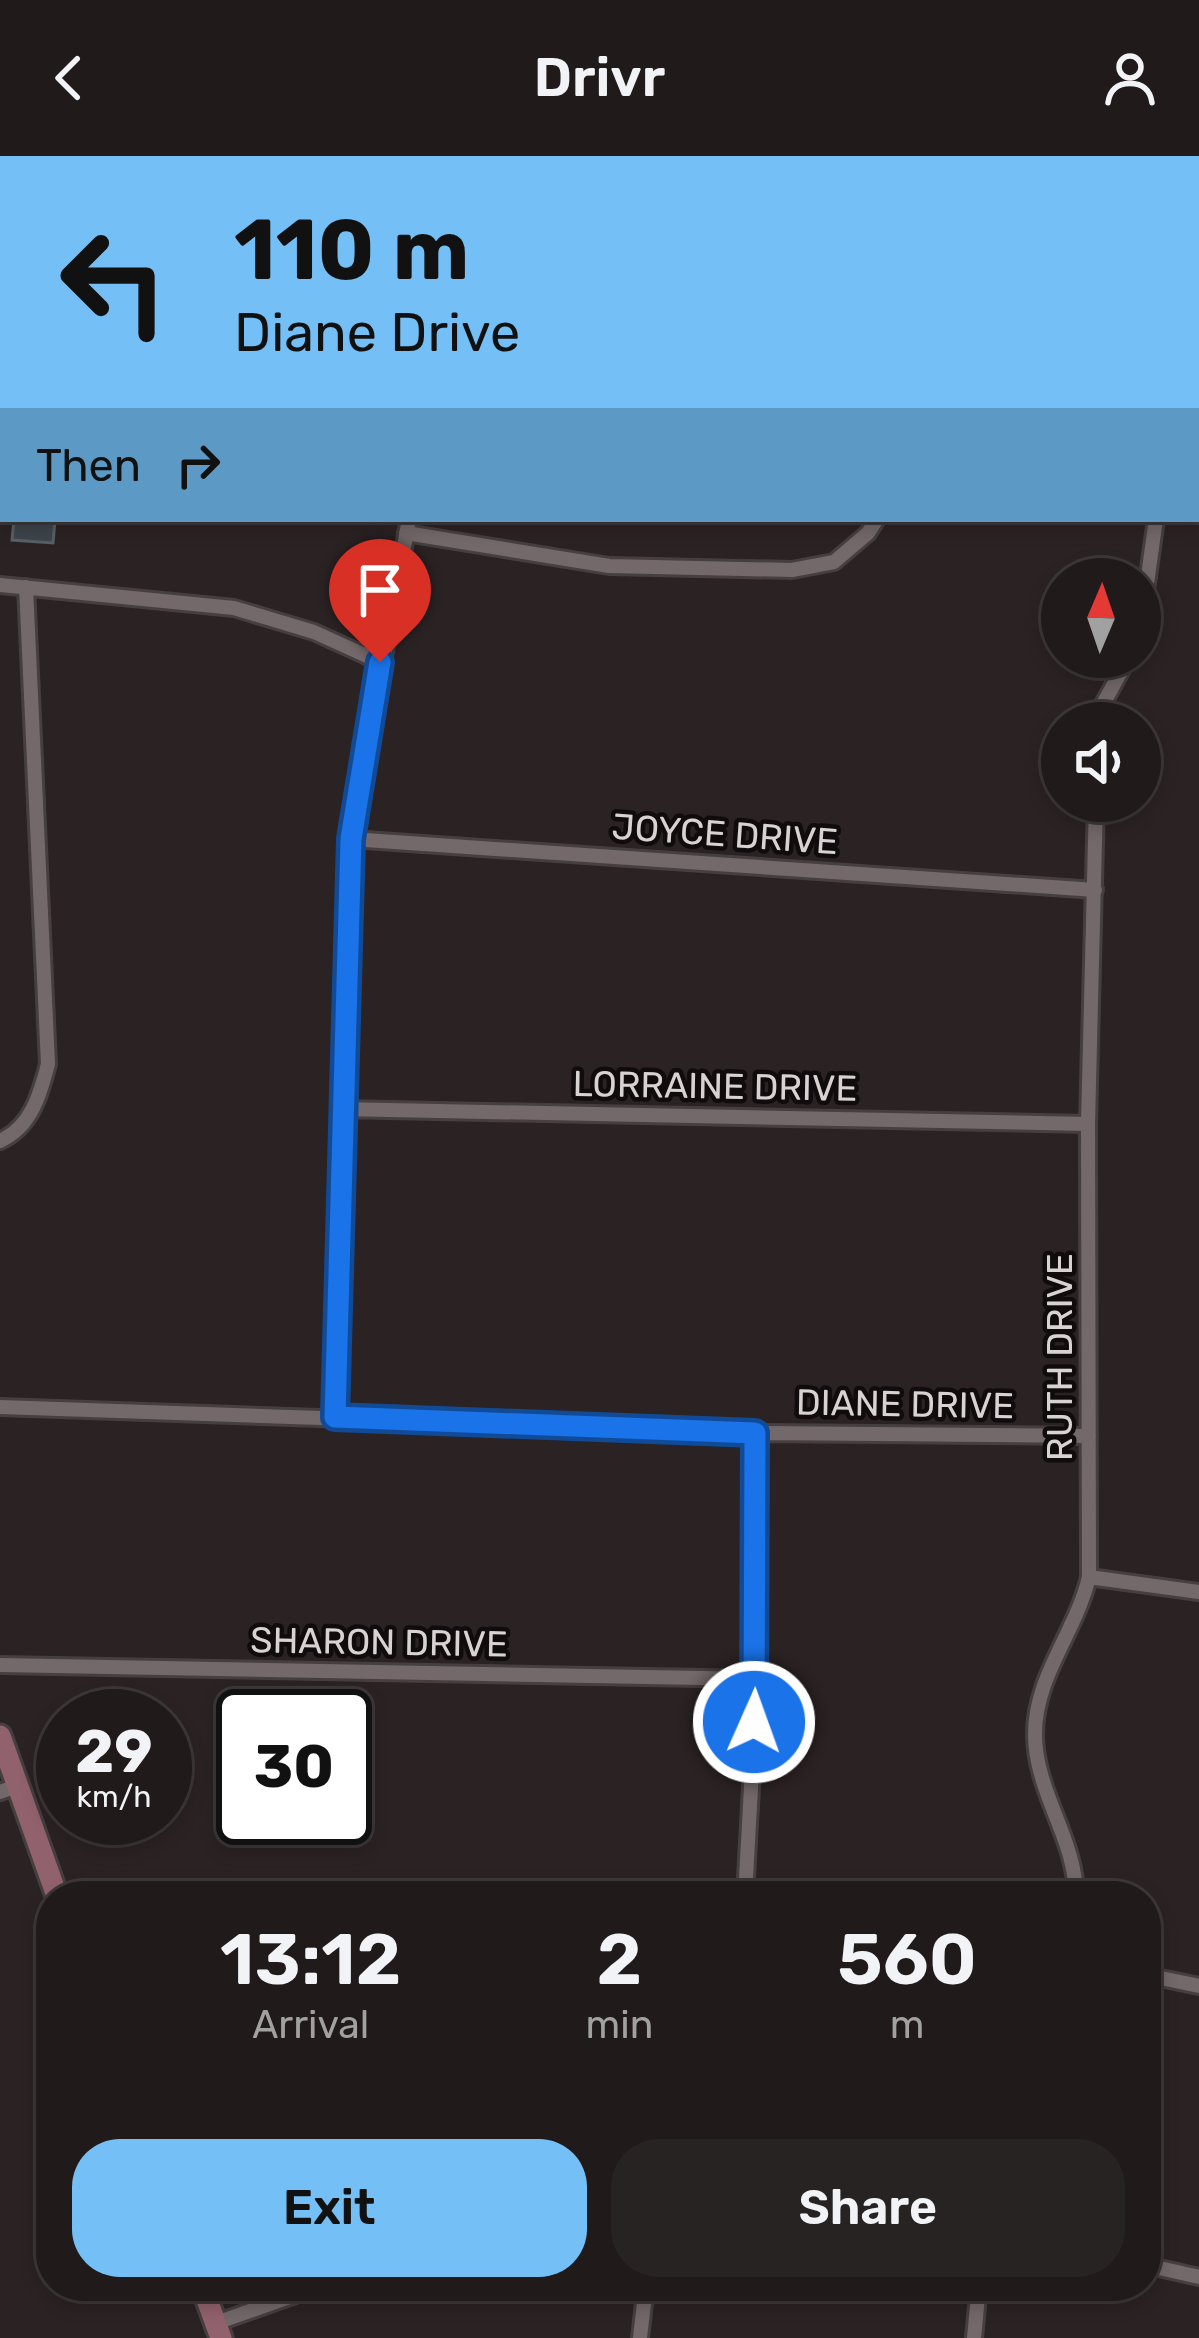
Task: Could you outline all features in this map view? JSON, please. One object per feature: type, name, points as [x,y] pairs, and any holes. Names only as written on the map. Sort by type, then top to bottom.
[{"type":"street","points":[[335,1417],[351,839],[407,526],[609,566],[709,572],[792,570],[835,562],[875,522]]},
{"type":"street","points":[[1151,558],[1156,522]]},
{"type":"street","points":[[0,585],[234,608],[314,632],[380,662]]},
{"type":"street","points":[[0,1141],[14,1135],[38,1103],[48,1064],[26,587]]},
{"type":"street","name":"RUTH DRIVE","points":[[1074,1881],[1068,1847],[1042,1786],[1035,1735],[1041,1687],[1081,1612],[1089,1577],[1088,1124],[1096,822]]},
{"type":"street","name":"JOYCE DRIVE","points":[[351,839],[1095,890]]},
{"type":"street","name":"LORRAINE DRIVE","points":[[341,1109],[1088,1124]]},
{"type":"street","name":"DIANE DRIVE","points":[[0,1407],[755,1433],[1089,1436]]},
{"type":"street","points":[[746,1881],[757,1679],[755,1433]]},
{"type":"street","points":[[1089,1577],[1199,1592]]},
{"type":"street","name":"SHARON DRIVE","points":[[0,1665],[757,1679]]},
{"type":"street","points":[[0,1736],[9,1789],[50,1881]]},
{"type":"street","points":[[1161,1978],[1199,1986]]},
{"type":"street","points":[[1161,2268],[1199,2277]]},
{"type":"street","points":[[207,2301],[218,2330],[286,2301]]},
{"type":"street","points":[[640,2338],[644,2301]]},
{"type":"street","points":[[974,2338],[978,2301]]},
{"type":"building","points":[[14,522],[55,522],[53,543],[12,540]]},
{"type":"route","points":[[380,662],[351,839],[335,1417],[755,1433],[754,1722]]}]
